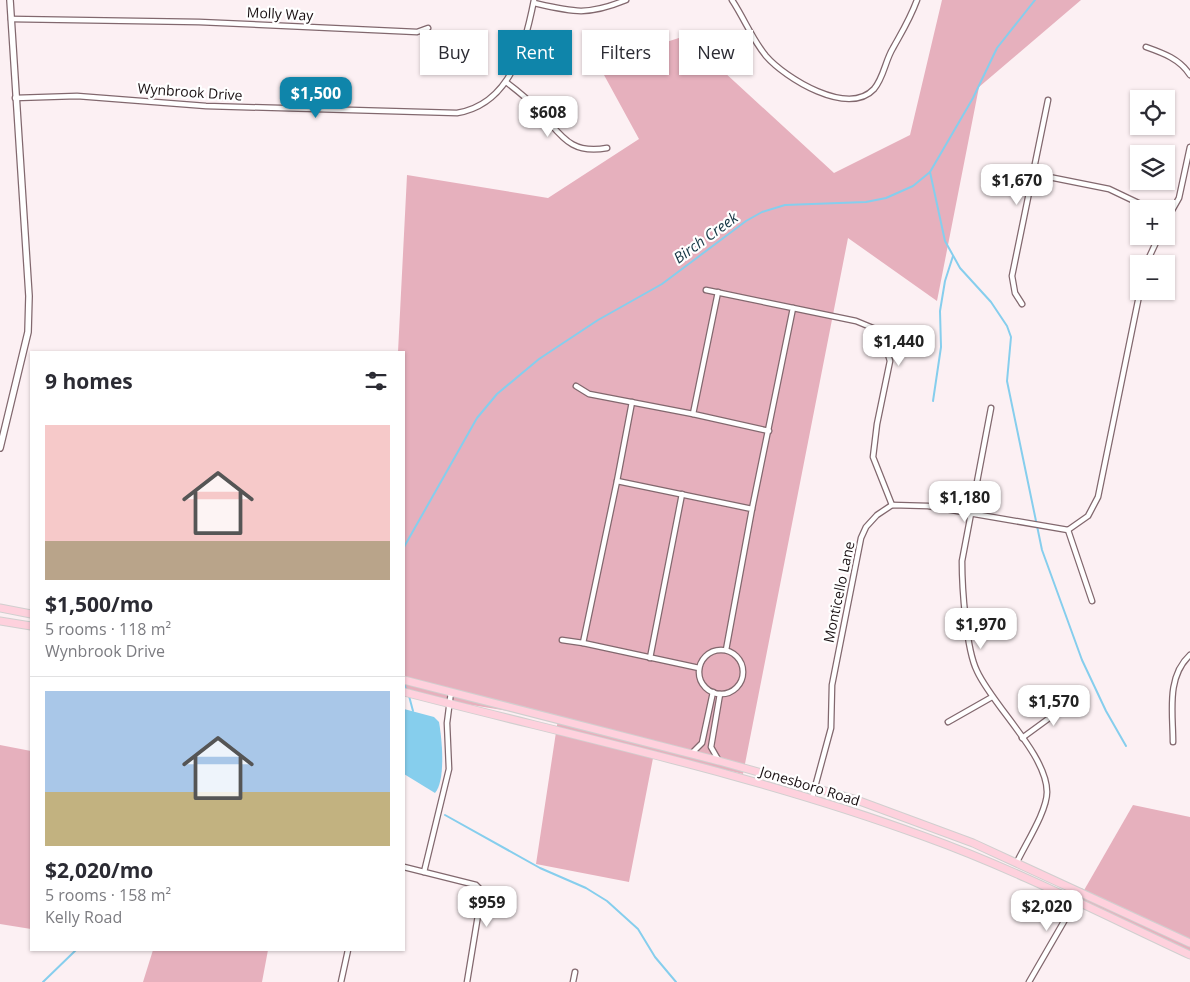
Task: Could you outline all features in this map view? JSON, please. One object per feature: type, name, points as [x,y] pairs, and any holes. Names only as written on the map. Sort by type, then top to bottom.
[{"type":"main road","points":[[0,608],[30,614]]},
{"type":"main road","points":[[0,621],[30,626]]},
{"type":"main road","name":"Jonesboro Road","points":[[405,680],[815,787],[946,832],[1017,862],[1190,942]]},
{"type":"main road","name":"Jonesboro Road","points":[[405,692],[675,760],[812,798],[956,848],[1190,956]]},
{"type":"street","points":[[0,448],[28,323],[29,289],[10,0]]},
{"type":"street","points":[[534,2],[582,13],[603,9],[626,0]]},
{"type":"street","points":[[732,0],[766,55],[779,69],[819,92],[837,98],[858,97],[872,90],[881,78],[893,48],[911,18],[917,0]]},
{"type":"street","name":"Wynbrook Drive","points":[[15,98],[77,96],[206,106],[456,112],[469,110],[480,105],[506,82],[524,47],[534,2]]},
{"type":"street","name":"Molly Way","points":[[11,19],[199,22],[417,32],[428,28]]},
{"type":"street","points":[[1146,47],[1166,54],[1179,63],[1190,75]]},
{"type":"street","points":[[506,82],[524,96],[568,144],[597,150],[607,148]]},
{"type":"street","points":[[1022,304],[1015,293],[1012,276],[1048,100]]},
{"type":"street","points":[[1175,205],[1179,198],[1190,147]]},
{"type":"street","points":[[1034,174],[1110,189],[1133,200]]},
{"type":"street","points":[[706,290],[856,321],[873,328],[883,338],[890,361],[877,424],[873,458],[892,505],[928,506],[971,515],[1068,530],[1088,516],[1098,498],[1138,300]]},
{"type":"street","points":[[693,414],[718,292]]},
{"type":"street","points":[[726,650],[752,509],[793,308]]},
{"type":"street","points":[[576,386],[589,394],[769,431]]},
{"type":"street","points":[[583,643],[632,402]]},
{"type":"street","points":[[991,408],[962,561],[962,582],[972,661],[992,697],[1022,738],[1044,773],[1047,794],[1046,802],[1017,862]]},
{"type":"street","points":[[617,481],[752,509]]},
{"type":"street","points":[[650,658],[682,494]]},
{"type":"street","name":"Monticello Lane","points":[[812,798],[831,728],[832,685],[861,538],[866,527],[877,515],[892,505]]},
{"type":"street","points":[[1068,530],[1092,601]]},
{"type":"street","points":[[562,640],[699,668]]},
{"type":"street","points":[[718,649],[726,650],[738,657],[744,671],[740,684],[728,693],[720,694],[713,692],[703,685],[699,668],[706,656],[718,649]]},
{"type":"street","points":[[1173,742],[1174,686],[1180,666],[1190,655]]},
{"type":"street","points":[[424,872],[449,769],[447,733],[451,692]]},
{"type":"street","points":[[691,754],[702,743],[713,692]]},
{"type":"street","points":[[718,761],[711,747],[720,694]]},
{"type":"street","points":[[948,722],[992,697]]},
{"type":"street","points":[[1022,738],[1074,700]]},
{"type":"street","points":[[405,867],[476,884],[482,891],[467,982]]},
{"type":"street","points":[[1029,982],[1081,892]]},
{"type":"street","points":[[341,982],[348,951]]},
{"type":"street","points":[[573,982],[575,972]]},
{"type":"shaded area","points":[[942,0],[1081,0],[979,87],[937,301],[848,238],[743,774],[654,753],[629,882],[536,864],[558,719],[405,694],[405,351],[398,351],[407,175],[548,198],[639,139],[604,75],[669,75],[669,41],[679,38],[679,75],[727,75],[834,173],[910,135]]},
{"type":"shaded area","points":[[0,745],[30,751],[30,929],[0,924]]},
{"type":"shaded area","points":[[1133,805],[1190,817],[1190,953],[1079,899]]},
{"type":"shaded area","points":[[153,951],[268,951],[262,982],[143,982]]},
{"type":"water","points":[[405,709],[434,717],[439,722],[442,769],[441,779],[435,793],[405,775]]},
{"type":"waterway","name":"Birch Creek","points":[[405,545],[477,418],[497,394],[539,359],[598,320],[662,284],[746,221],[762,212],[785,205],[866,202],[886,198],[913,186],[930,172],[973,98],[997,48],[1035,0]]},
{"type":"waterway","points":[[930,172],[945,241],[960,268],[991,302],[1007,326],[1011,337],[1007,381],[1042,550],[1082,660],[1106,711],[1126,746]]},
{"type":"waterway","points":[[933,401],[941,347],[940,311],[945,281],[953,256]]},
{"type":"waterway","points":[[409,696],[413,711]]},
{"type":"waterway","points":[[445,815],[540,868],[586,888],[607,901],[638,929],[655,957],[676,982]]},
{"type":"waterway","name":"Birch Creek","points":[[43,982],[75,951]]}]
